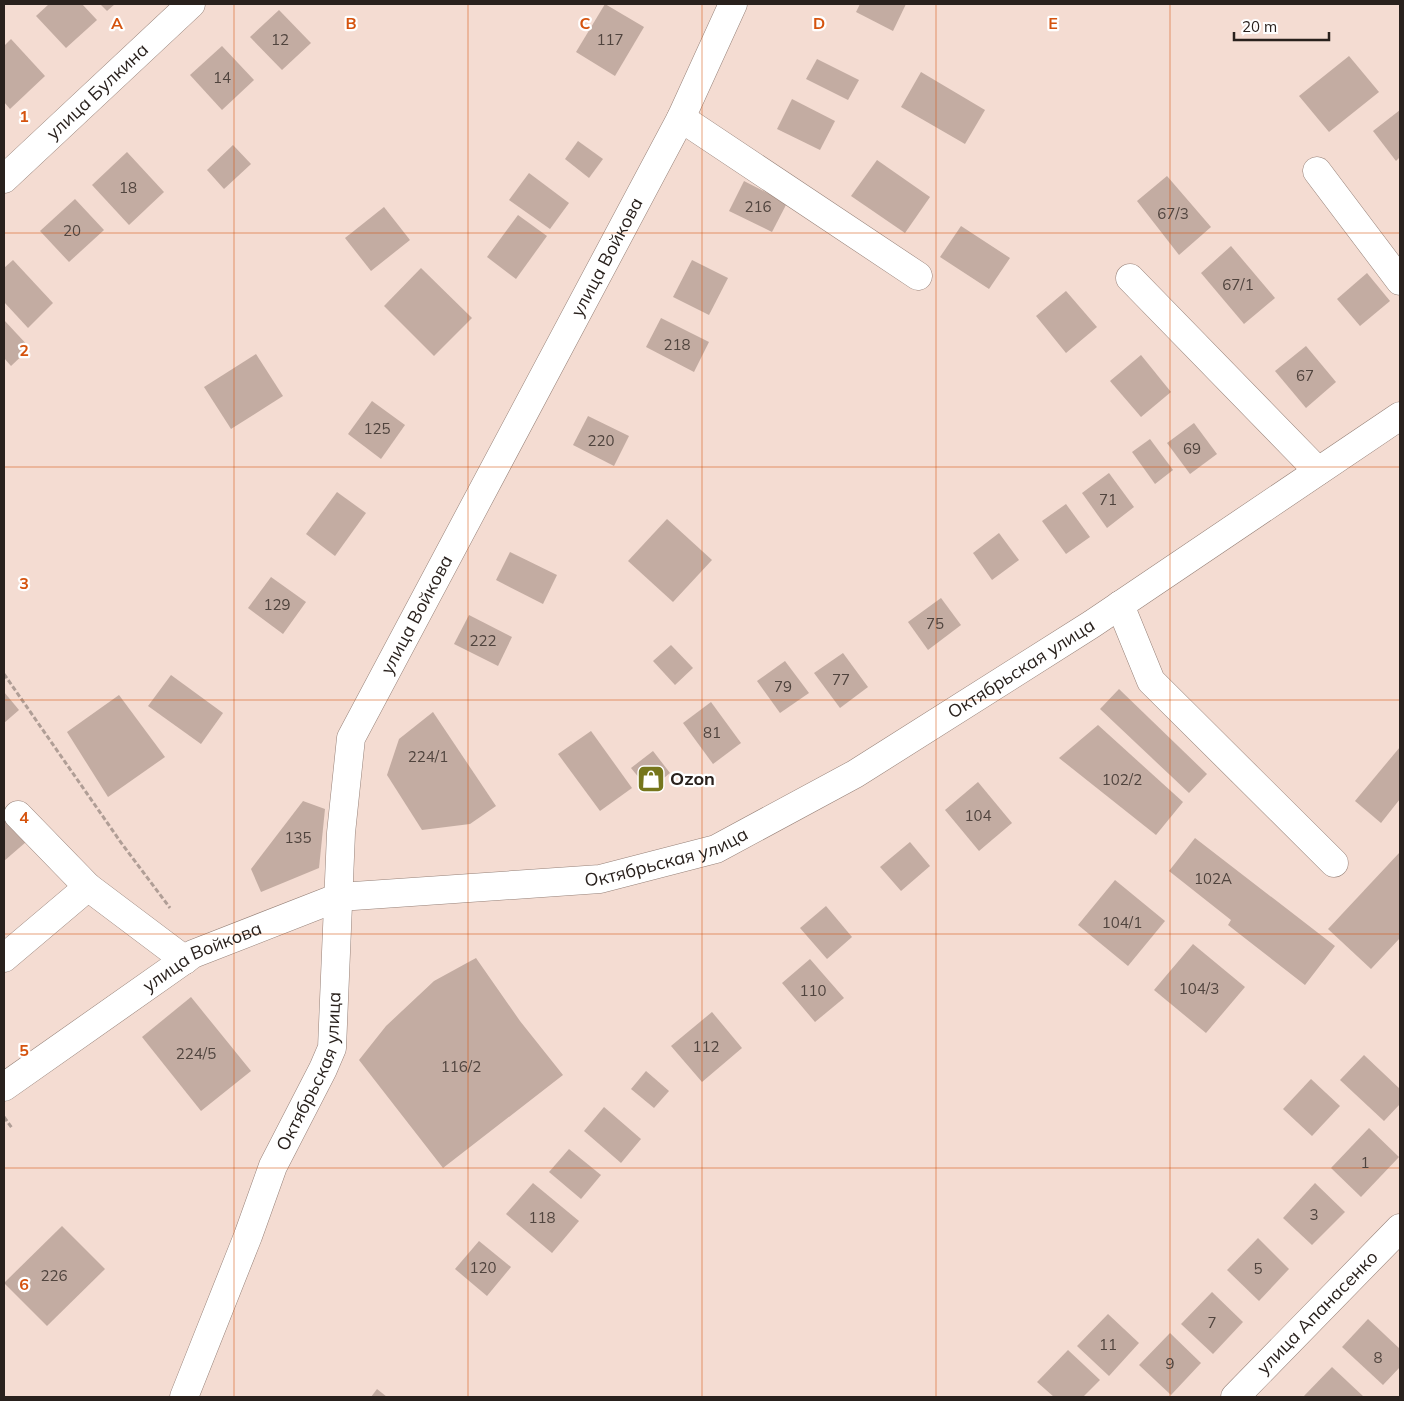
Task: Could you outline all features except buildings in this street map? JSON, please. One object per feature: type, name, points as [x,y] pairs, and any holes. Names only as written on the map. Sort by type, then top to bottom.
[{"type":"street","name":"улица Булкина","points":[[4,179],[191,4]]},
{"type":"street","name":"улица Войкова","points":[[4,1087],[193,954],[339,897],[341,833],[351,738],[681,118],[733,4]]},
{"type":"street","points":[[681,118],[918,276]]},
{"type":"street","points":[[1317,170],[1400,281]]},
{"type":"street","points":[[1130,278],[1318,472]]},
{"type":"street","name":"Октябрьская улица","points":[[184,1397],[248,1236],[272,1166],[332,1048],[339,897],[600,880],[716,849],[855,774],[1120,605],[1400,416]]},
{"type":"street","points":[[1120,605],[1151,681],[1334,863]]},
{"type":"street","points":[[18,814],[88,886],[186,960]]},
{"type":"street","points":[[4,958],[88,886]]},
{"type":"street","name":"улица Апанасенко","points":[[1235,1397],[1400,1228]]},
{"type":"path","points":[[4,674],[122,844],[175,916]]},
{"type":"path","points":[[4,1117],[12,1128]]},
{"type":"place","name":"Ozon","points":[[651,779]]}]
